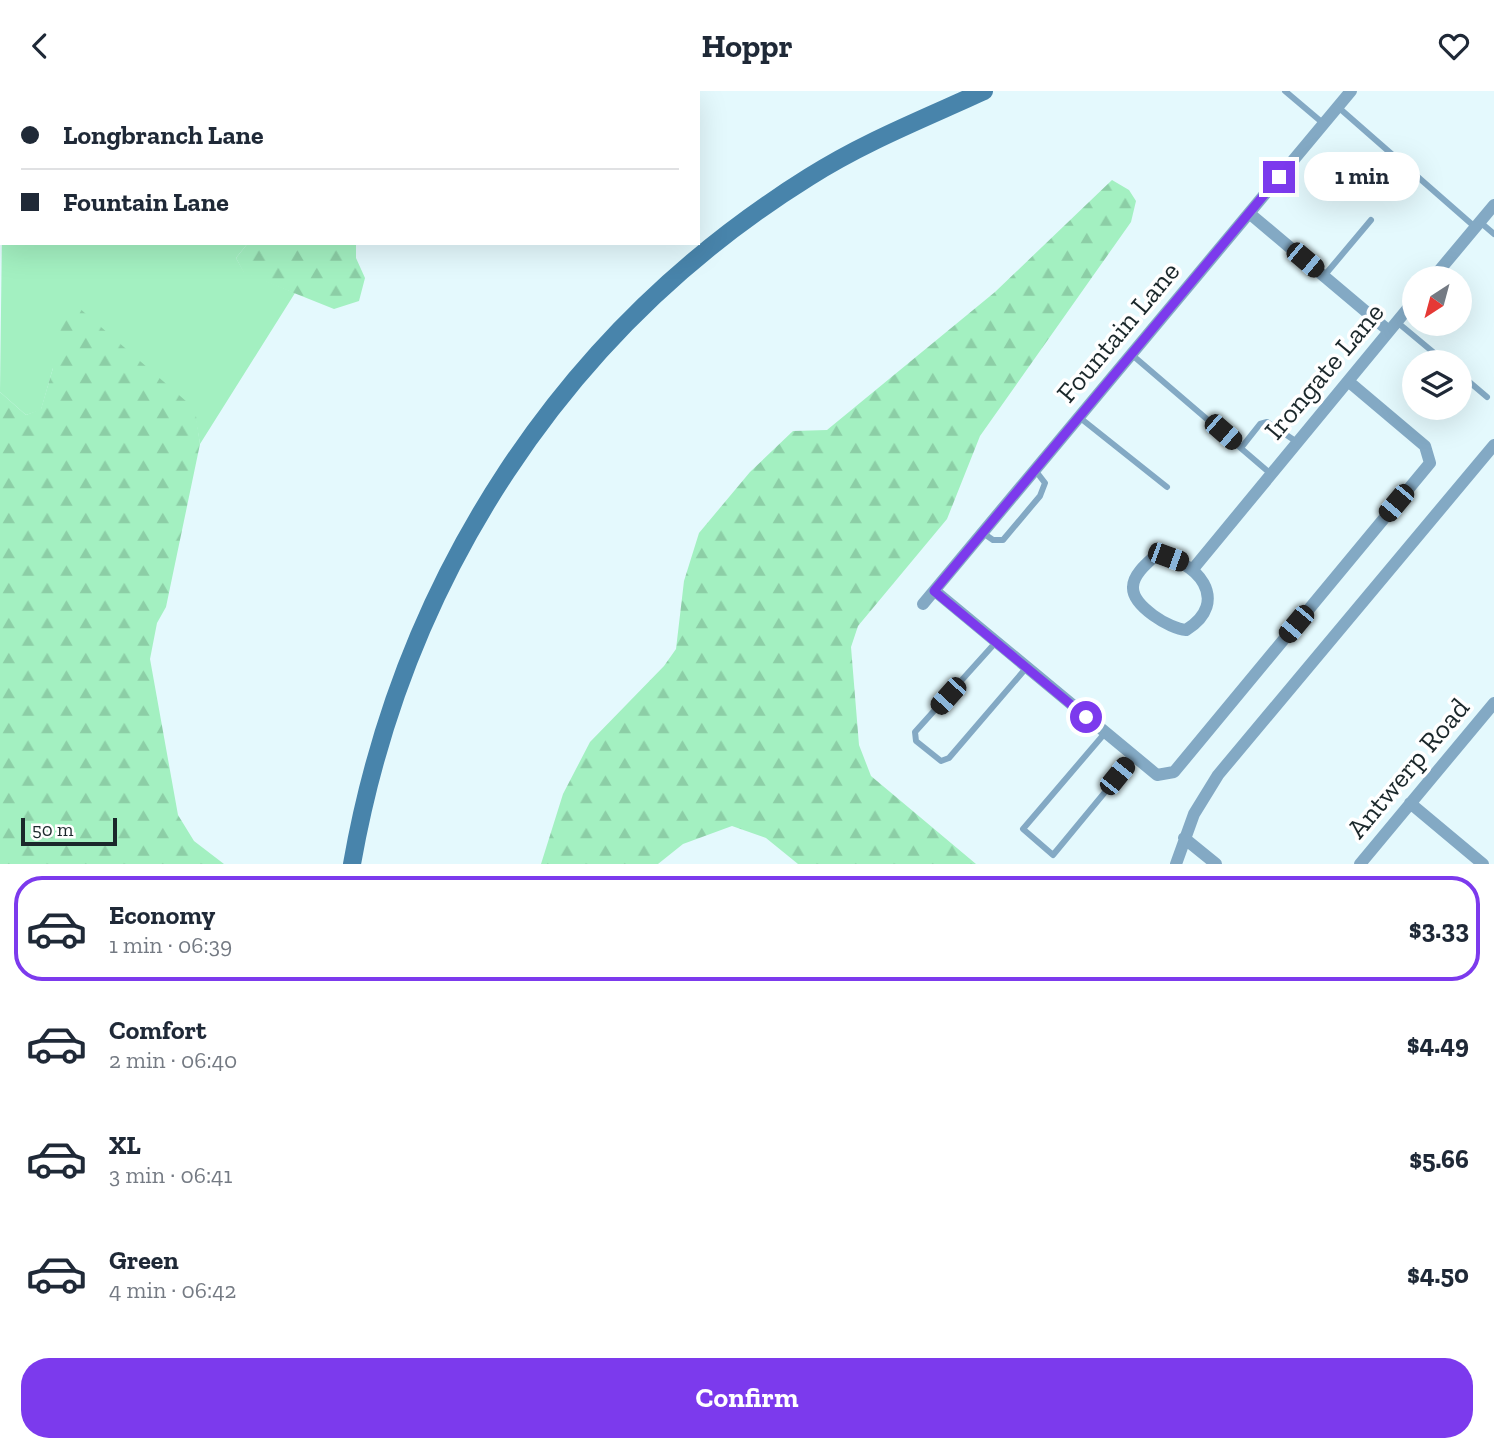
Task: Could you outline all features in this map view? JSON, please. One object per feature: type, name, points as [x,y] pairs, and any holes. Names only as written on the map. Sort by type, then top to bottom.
[{"type":"street","points":[[352,864],[377,747],[422,625],[480,513],[566,389],[657,293],[791,188],[868,144],[984,91]]},
{"type":"street","name":"Fountain Lane","points":[[923,604],[1351,91]]},
{"type":"street","points":[[1443,266],[1494,205]]},
{"type":"street","points":[[1249,213],[1324,276],[1393,326]]},
{"type":"street","name":"Irongate Lane","points":[[1193,569],[1402,315]]},
{"type":"street","points":[[934,591],[1157,775],[1174,772],[1430,463],[1425,446],[1348,381]]},
{"type":"street","points":[[1176,864],[1194,814],[1218,775],[1494,445]]},
{"type":"street","points":[[1155,556],[1168,557],[1193,569],[1209,597],[1205,612],[1186,630],[1172,629],[1136,598],[1132,588],[1137,575],[1155,556]]},
{"type":"street","name":"Antwerp Road","points":[[1360,864],[1494,703]]},
{"type":"street","points":[[1410,803],[1483,864]]},
{"type":"street","points":[[1184,838],[1216,864]]},
{"type":"lane","points":[[1285,91],[1324,124]]},
{"type":"lane","points":[[1338,107],[1477,225],[1494,235]]},
{"type":"lane","points":[[1324,276],[1371,220]]},
{"type":"lane","points":[[1393,326],[1428,350]]},
{"type":"lane","points":[[1131,354],[1271,474]]},
{"type":"lane","points":[[1472,384],[1487,397]]},
{"type":"lane","points":[[1079,417],[1167,487]]},
{"type":"lane","points":[[1241,448],[1260,423],[1267,422],[1297,442]]},
{"type":"lane","points":[[983,533],[993,540],[1003,540],[1040,496],[1045,483],[1035,470]]},
{"type":"lane","points":[[996,642],[915,732],[916,741],[941,761],[949,758],[1027,667]]},
{"type":"lane","points":[[1105,733],[1023,829],[1053,855],[1134,757]]},
{"type":"green space","points":[[1112,180],[1129,190],[1136,201],[1131,222],[980,436],[947,519],[858,626],[851,647],[859,745],[871,776],[976,864],[798,864],[766,838],[732,826],[683,844],[658,864],[541,864],[563,794],[590,742],[664,666],[676,649],[684,581],[699,533],[750,472],[793,431],[827,430],[995,292]]},
{"type":"green space","points":[[2,245],[246,245],[236,258],[244,272],[295,293],[200,444],[194,409],[53,368],[41,410],[26,415],[0,392]]},
{"type":"green space","points":[[246,245],[356,245],[356,258],[365,278],[359,301],[334,309],[244,273],[236,258]]},
{"type":"green space","points":[[65,306],[78,307],[195,409],[200,444],[166,607],[157,623],[150,659],[178,815],[194,841],[224,864],[0,864],[0,392],[26,415],[41,409],[53,368]]},
{"type":"route","points":[[1086,717],[934,591],[1279,177]]}]
